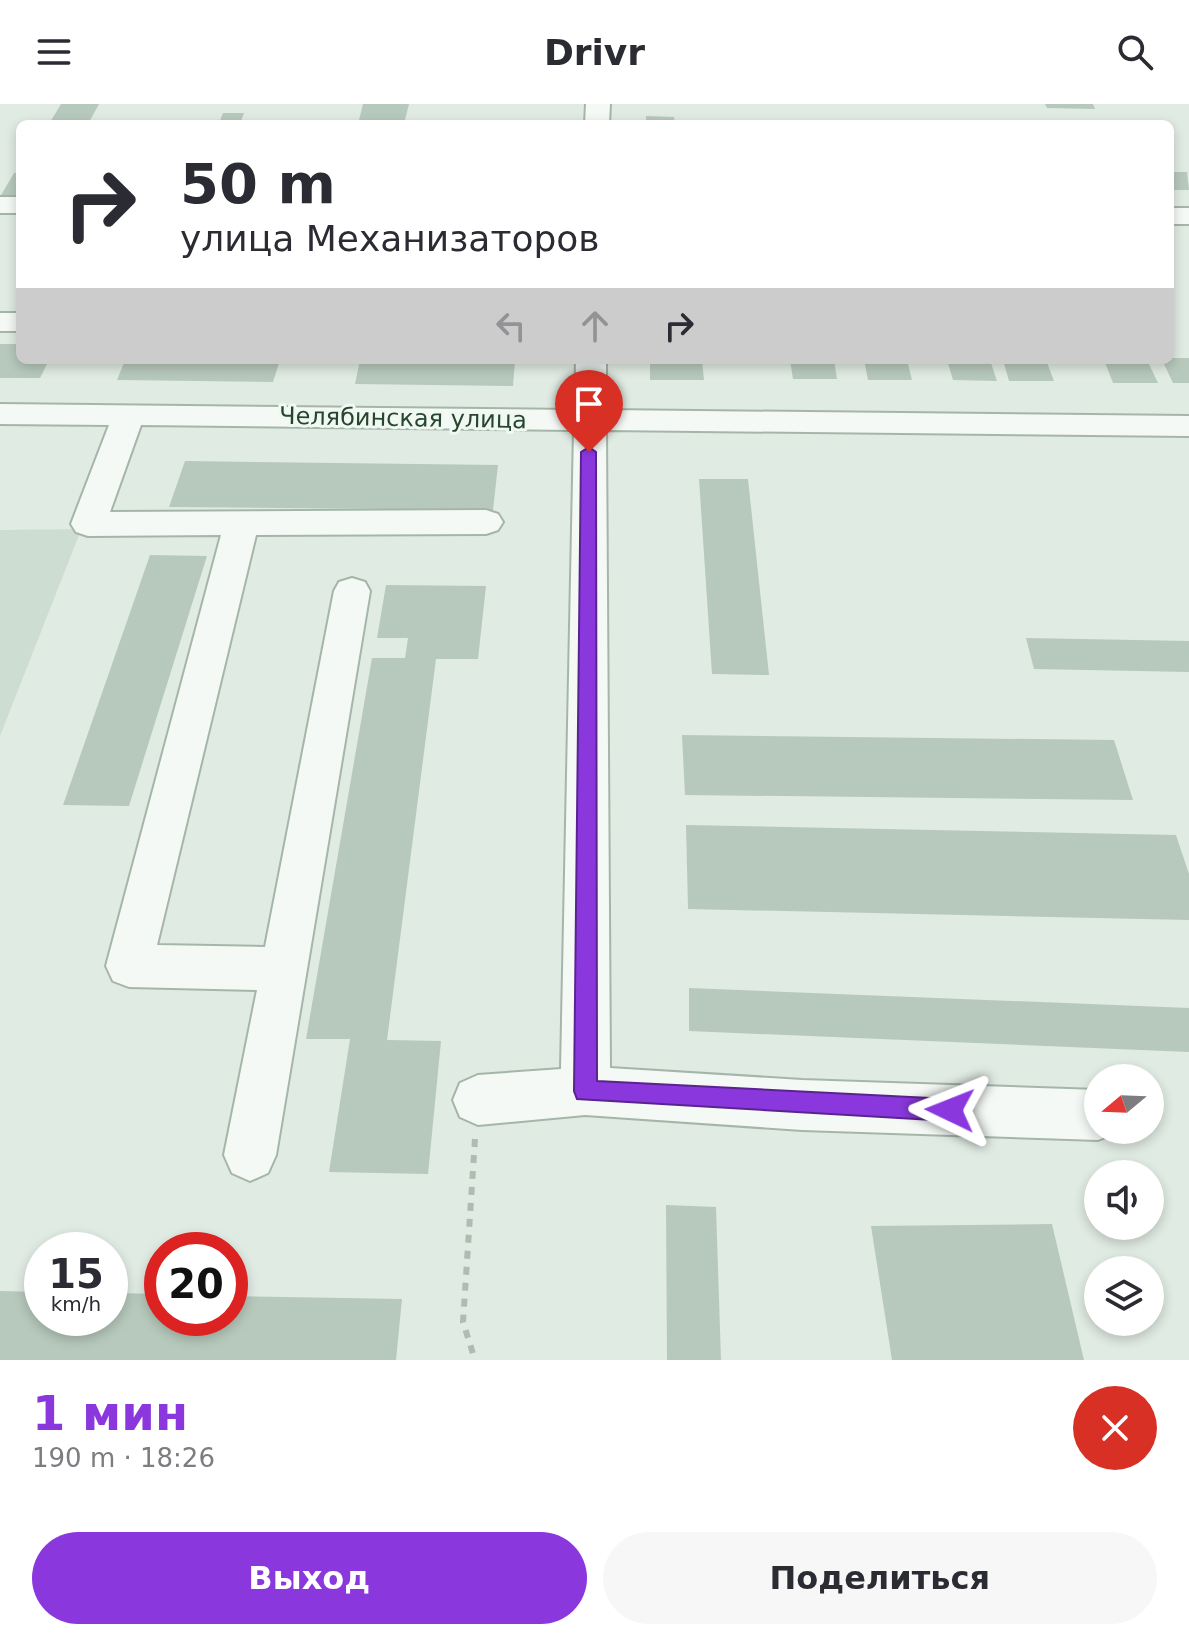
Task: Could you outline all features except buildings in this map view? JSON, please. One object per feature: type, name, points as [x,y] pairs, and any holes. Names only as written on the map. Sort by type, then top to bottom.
[{"type":"street","points":[[585,1091],[591,364]]},
{"type":"street","name":"Челябинская улица","points":[[0,414],[1189,426]]},
{"type":"street","points":[[129,415],[88,524],[486,522]]},
{"type":"street","points":[[242,523],[129,966],[284,969]]},
{"type":"street","points":[[250,1155],[352,591]]},
{"type":"street","points":[[478,1100],[585,1091],[802,1105],[1084,1115]]},
{"type":"path","points":[[475,1360],[463,1322],[478,1100]]},
{"type":"shaded area","points":[[0,530],[81,530],[0,736]]},
{"type":"route","points":[[589,452],[585,1091],[802,1105],[950,1110]]}]
